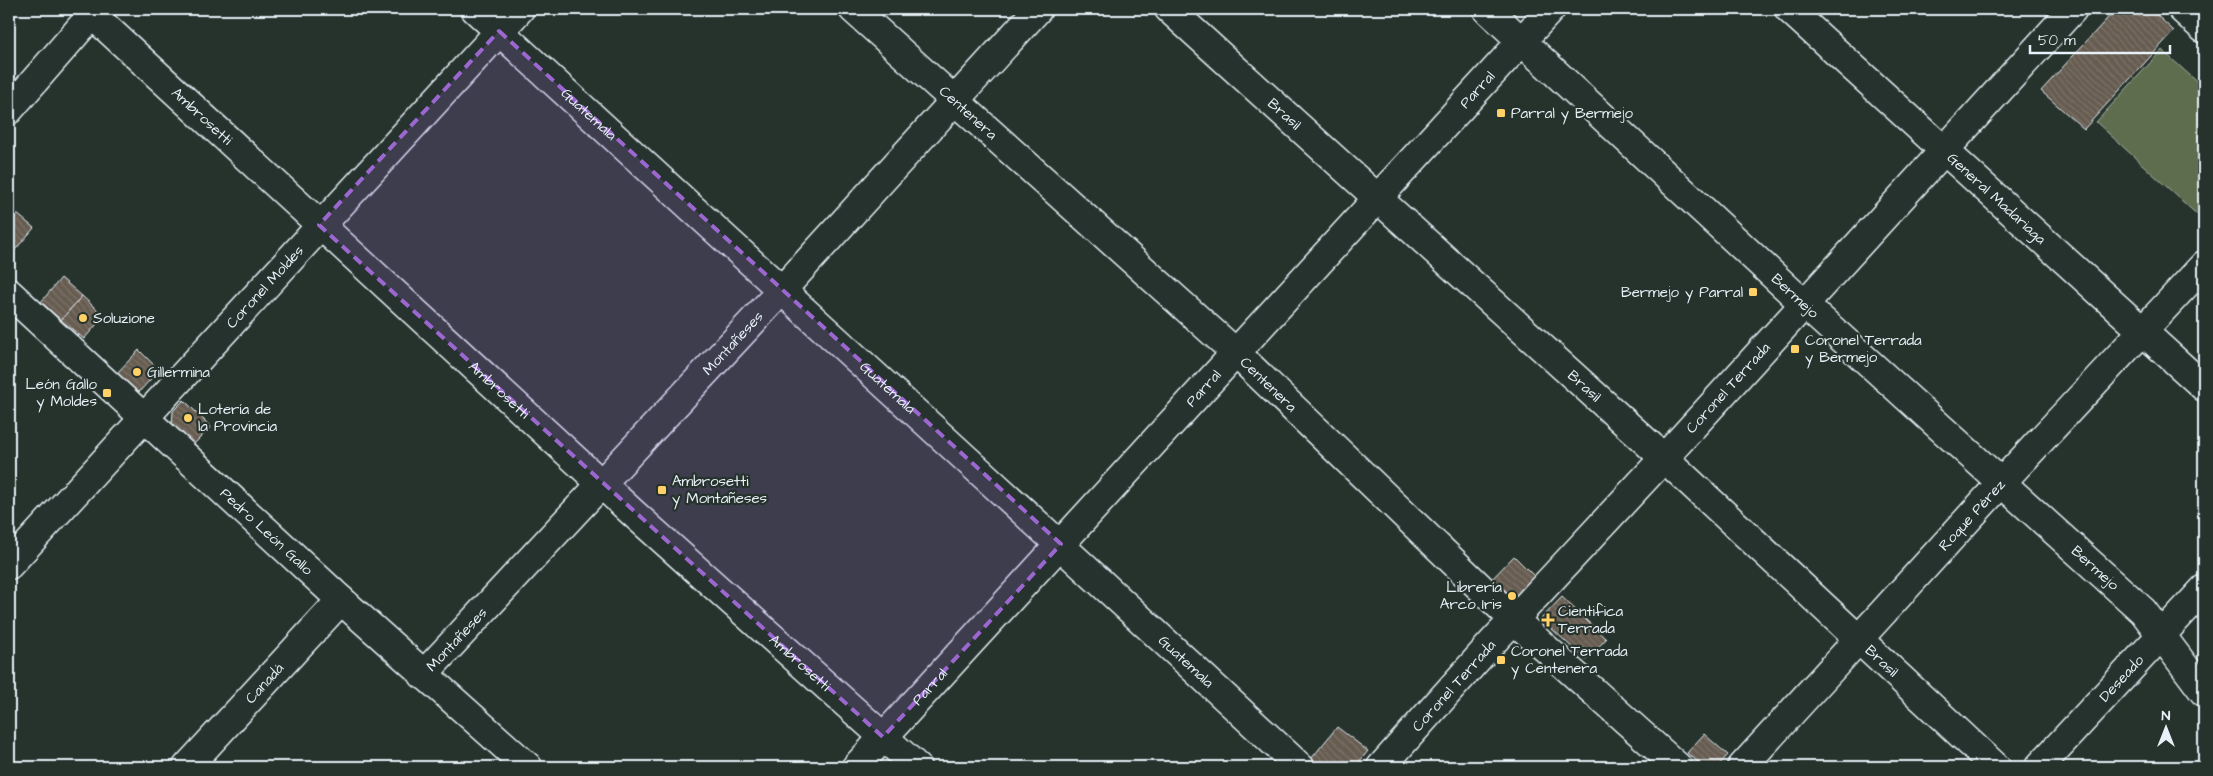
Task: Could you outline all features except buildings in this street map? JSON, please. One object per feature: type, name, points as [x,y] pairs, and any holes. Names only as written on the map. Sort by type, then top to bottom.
[{"type":"street","name":"Guatemala","points":[[475,9],[781,291],[1061,544],[1300,767]]},
{"type":"street","name":"Coronel Moldes","points":[[9,565],[520,9]]},
{"type":"street","name":"Centenera","points":[[853,9],[1236,353],[1514,620],[1678,767]]},
{"type":"street","name":"Montañeses","points":[[423,675],[781,291],[1038,9]]},
{"type":"street","name":"Brasil","points":[[1169,9],[1664,458],[1996,767]]},
{"type":"street","name":"Bermejo","points":[[1487,9],[1804,303],[2144,611],[2163,634],[2204,692]]},
{"type":"street","name":"Parral","points":[[856,767],[1551,9]]},
{"type":"street","name":"General Madariaga","points":[[1789,9],[2204,387]]},
{"type":"street","name":"Coronel Terrada","points":[[1381,767],[1804,303],[1945,152],[2073,9]]},
{"type":"street","points":[[2182,9],[2204,29]]},
{"type":"street","points":[[9,110],[92,11]]},
{"type":"street","name":"Ambrosetti","points":[[92,11],[320,225],[600,483],[917,767]]},
{"type":"street","name":"Roque Pérez","points":[[1742,767],[2001,483],[2204,265]]},
{"type":"street","name":"Pedro León Gallo","points":[[9,293],[423,675],[528,767]]},
{"type":"street","name":"Deseado","points":[[2039,767],[2204,589]]},
{"type":"street","name":"Canadá","points":[[187,767],[341,600]]},
{"type":"highlighted area","points":[[499,31],[1061,544],[883,737],[319,225]]},
{"type":"green space","points":[[2162,50],[2204,88],[2204,221],[2096,122]]},
{"type":"place","name":"Parral y Bermejo","points":[[1501,113]]},
{"type":"place","name":"Bermejo y Parral","points":[[1753,292]]},
{"type":"place","name":"Soluzione","points":[[83,318]]},
{"type":"place","name":"Coronel Terrada y Bermejo","points":[[1795,349]]},
{"type":"place","name":"Gillermina","points":[[137,372]]},
{"type":"place","name":"León Gallo y Moldes","points":[[107,393]]},
{"type":"place","name":"Lotería de la Provincia","points":[[188,418]]},
{"type":"place","name":"Ambrosetti y Montañeses","points":[[662,490]]},
{"type":"place","name":"Librería Arco Iris","points":[[1512,596]]},
{"type":"place","name":"Cientifica Terrada","points":[[1548,620]]},
{"type":"place","name":"Coronel Terrada y Centenera","points":[[1501,660]]}]
